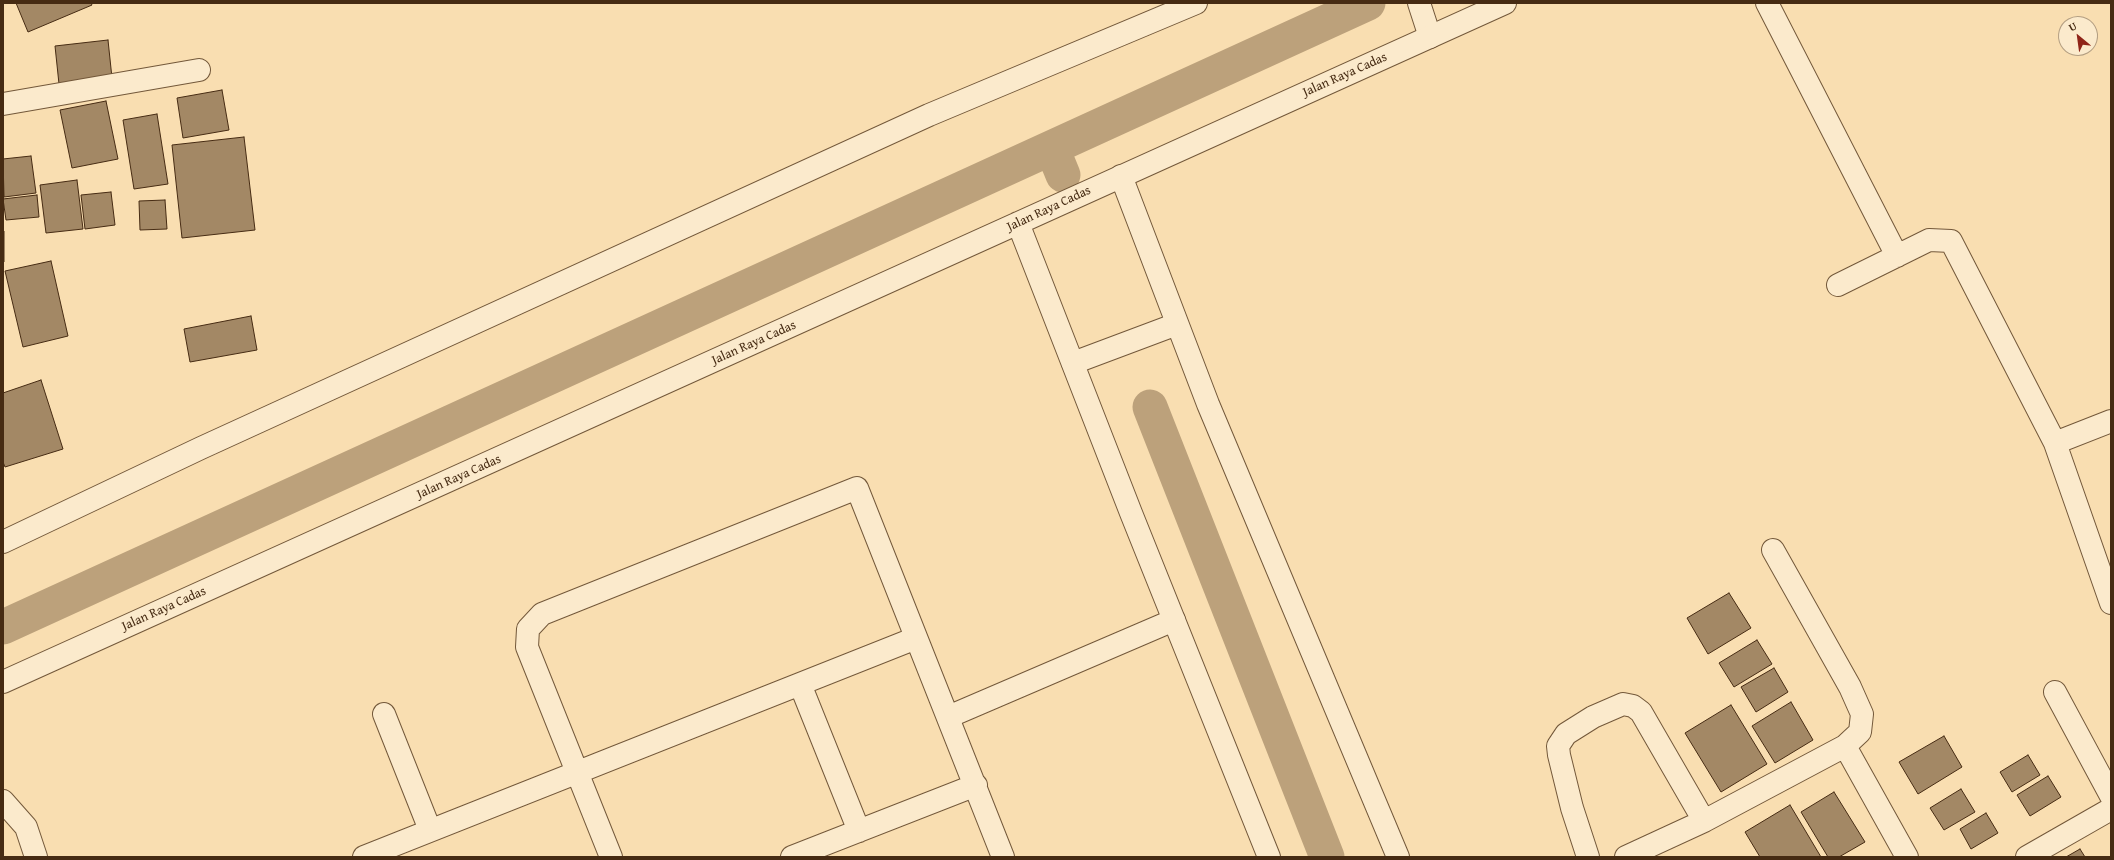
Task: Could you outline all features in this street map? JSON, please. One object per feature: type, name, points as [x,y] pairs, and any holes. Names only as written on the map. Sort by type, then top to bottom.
[{"type":"street","points":[[3,542],[208,445],[929,115],[1196,3]]},
{"type":"street","name":"Jalan Raya Cadas","points":[[3,682],[1505,3]]},
{"type":"street","points":[[1767,3],[1897,256]]},
{"type":"street","points":[[1419,4],[1430,37]]},
{"type":"street","points":[[3,104],[198,70]]},
{"type":"street","points":[[1121,176],[1208,404],[1398,857]]},
{"type":"street","points":[[1018,223],[1269,857]]},
{"type":"street","points":[[1838,285],[1929,240],[1951,241],[2055,443],[2111,603]]},
{"type":"street","points":[[1073,363],[1177,324]]},
{"type":"street","points":[[2055,443],[2111,420]]},
{"type":"street","points":[[611,857],[526,647],[528,629],[542,614],[856,488],[976,785],[1003,857]]},
{"type":"street","points":[[1626,857],[1704,821],[1845,746],[1860,732],[1862,714],[1850,687],[1773,550]]},
{"type":"street","points":[[948,717],[1174,620]]},
{"type":"street","points":[[364,857],[916,638]]},
{"type":"street","points":[[800,684],[859,831]]},
{"type":"street","points":[[2055,692],[2111,796]]},
{"type":"street","points":[[1588,857],[1572,808],[1558,746],[1566,734],[1593,717],[1623,704],[1633,706],[1641,712],[1704,821]]},
{"type":"street","points":[[384,714],[430,830]]},
{"type":"street","points":[[1845,746],[1907,857]]},
{"type":"street","points":[[792,857],[976,785]]},
{"type":"street","points":[[3,801],[26,827],[36,857]]},
{"type":"street","points":[[2027,857],[2111,809]]},
{"type":"building","points":[[16,3],[91,3],[92,5],[28,32]]},
{"type":"building","points":[[108,40],[112,78],[59,84],[55,46]]},
{"type":"building","points":[[222,90],[229,130],[183,138],[177,98]]},
{"type":"building","points":[[106,101],[118,159],[72,168],[60,110]]},
{"type":"building","points":[[157,114],[168,184],[134,189],[123,120]]},
{"type":"building","points":[[244,137],[255,230],[182,238],[172,145]]},
{"type":"building","points":[[31,156],[36,193],[4,197],[3,159]]},
{"type":"building","points":[[77,180],[83,229],[46,233],[40,185]]},
{"type":"building","points":[[111,192],[115,225],[85,229],[81,195]]},
{"type":"building","points":[[37,195],[39,217],[6,220],[3,199]]},
{"type":"building","points":[[165,200],[167,229],[140,230],[139,201]]},
{"type":"building","points":[[4,231],[4,262],[3,262]]},
{"type":"building","points":[[51,261],[68,336],[23,347],[5,271]]},
{"type":"building","points":[[251,316],[257,350],[190,362],[184,329]]},
{"type":"building","points":[[41,380],[63,449],[5,467],[3,462],[3,393]]},
{"type":"building","points":[[1729,593],[1751,628],[1708,654],[1687,618]]},
{"type":"building","points":[[1757,640],[1772,664],[1734,687],[1719,663]]},
{"type":"building","points":[[1774,668],[1788,692],[1756,712],[1741,687]]},
{"type":"building","points":[[1791,702],[1813,740],[1775,763],[1752,726]]},
{"type":"building","points":[[1731,705],[1767,764],[1721,792],[1685,733]]},
{"type":"building","points":[[1944,736],[1962,767],[1918,794],[1899,762]]},
{"type":"building","points":[[2028,755],[2040,775],[2012,792],[2000,772]]},
{"type":"building","points":[[2048,776],[2061,797],[2030,816],[2017,795]]},
{"type":"building","points":[[1961,789],[1975,812],[1944,830],[1930,808]]},
{"type":"building","points":[[1834,792],[1865,842],[1839,857],[1828,857],[1801,812]]},
{"type":"building","points":[[1790,805],[1821,857],[1760,857],[1745,832]]},
{"type":"building","points":[[1986,813],[1998,833],[1971,849],[1960,829]]},
{"type":"building","points":[[2080,849],[2085,857],[2066,857]]},
{"type":"waterway","points":[[3,627],[1368,3]]},
{"type":"waterway","points":[[1052,148],[1063,175]]},
{"type":"waterway","points":[[1150,407],[1327,857]]}]
